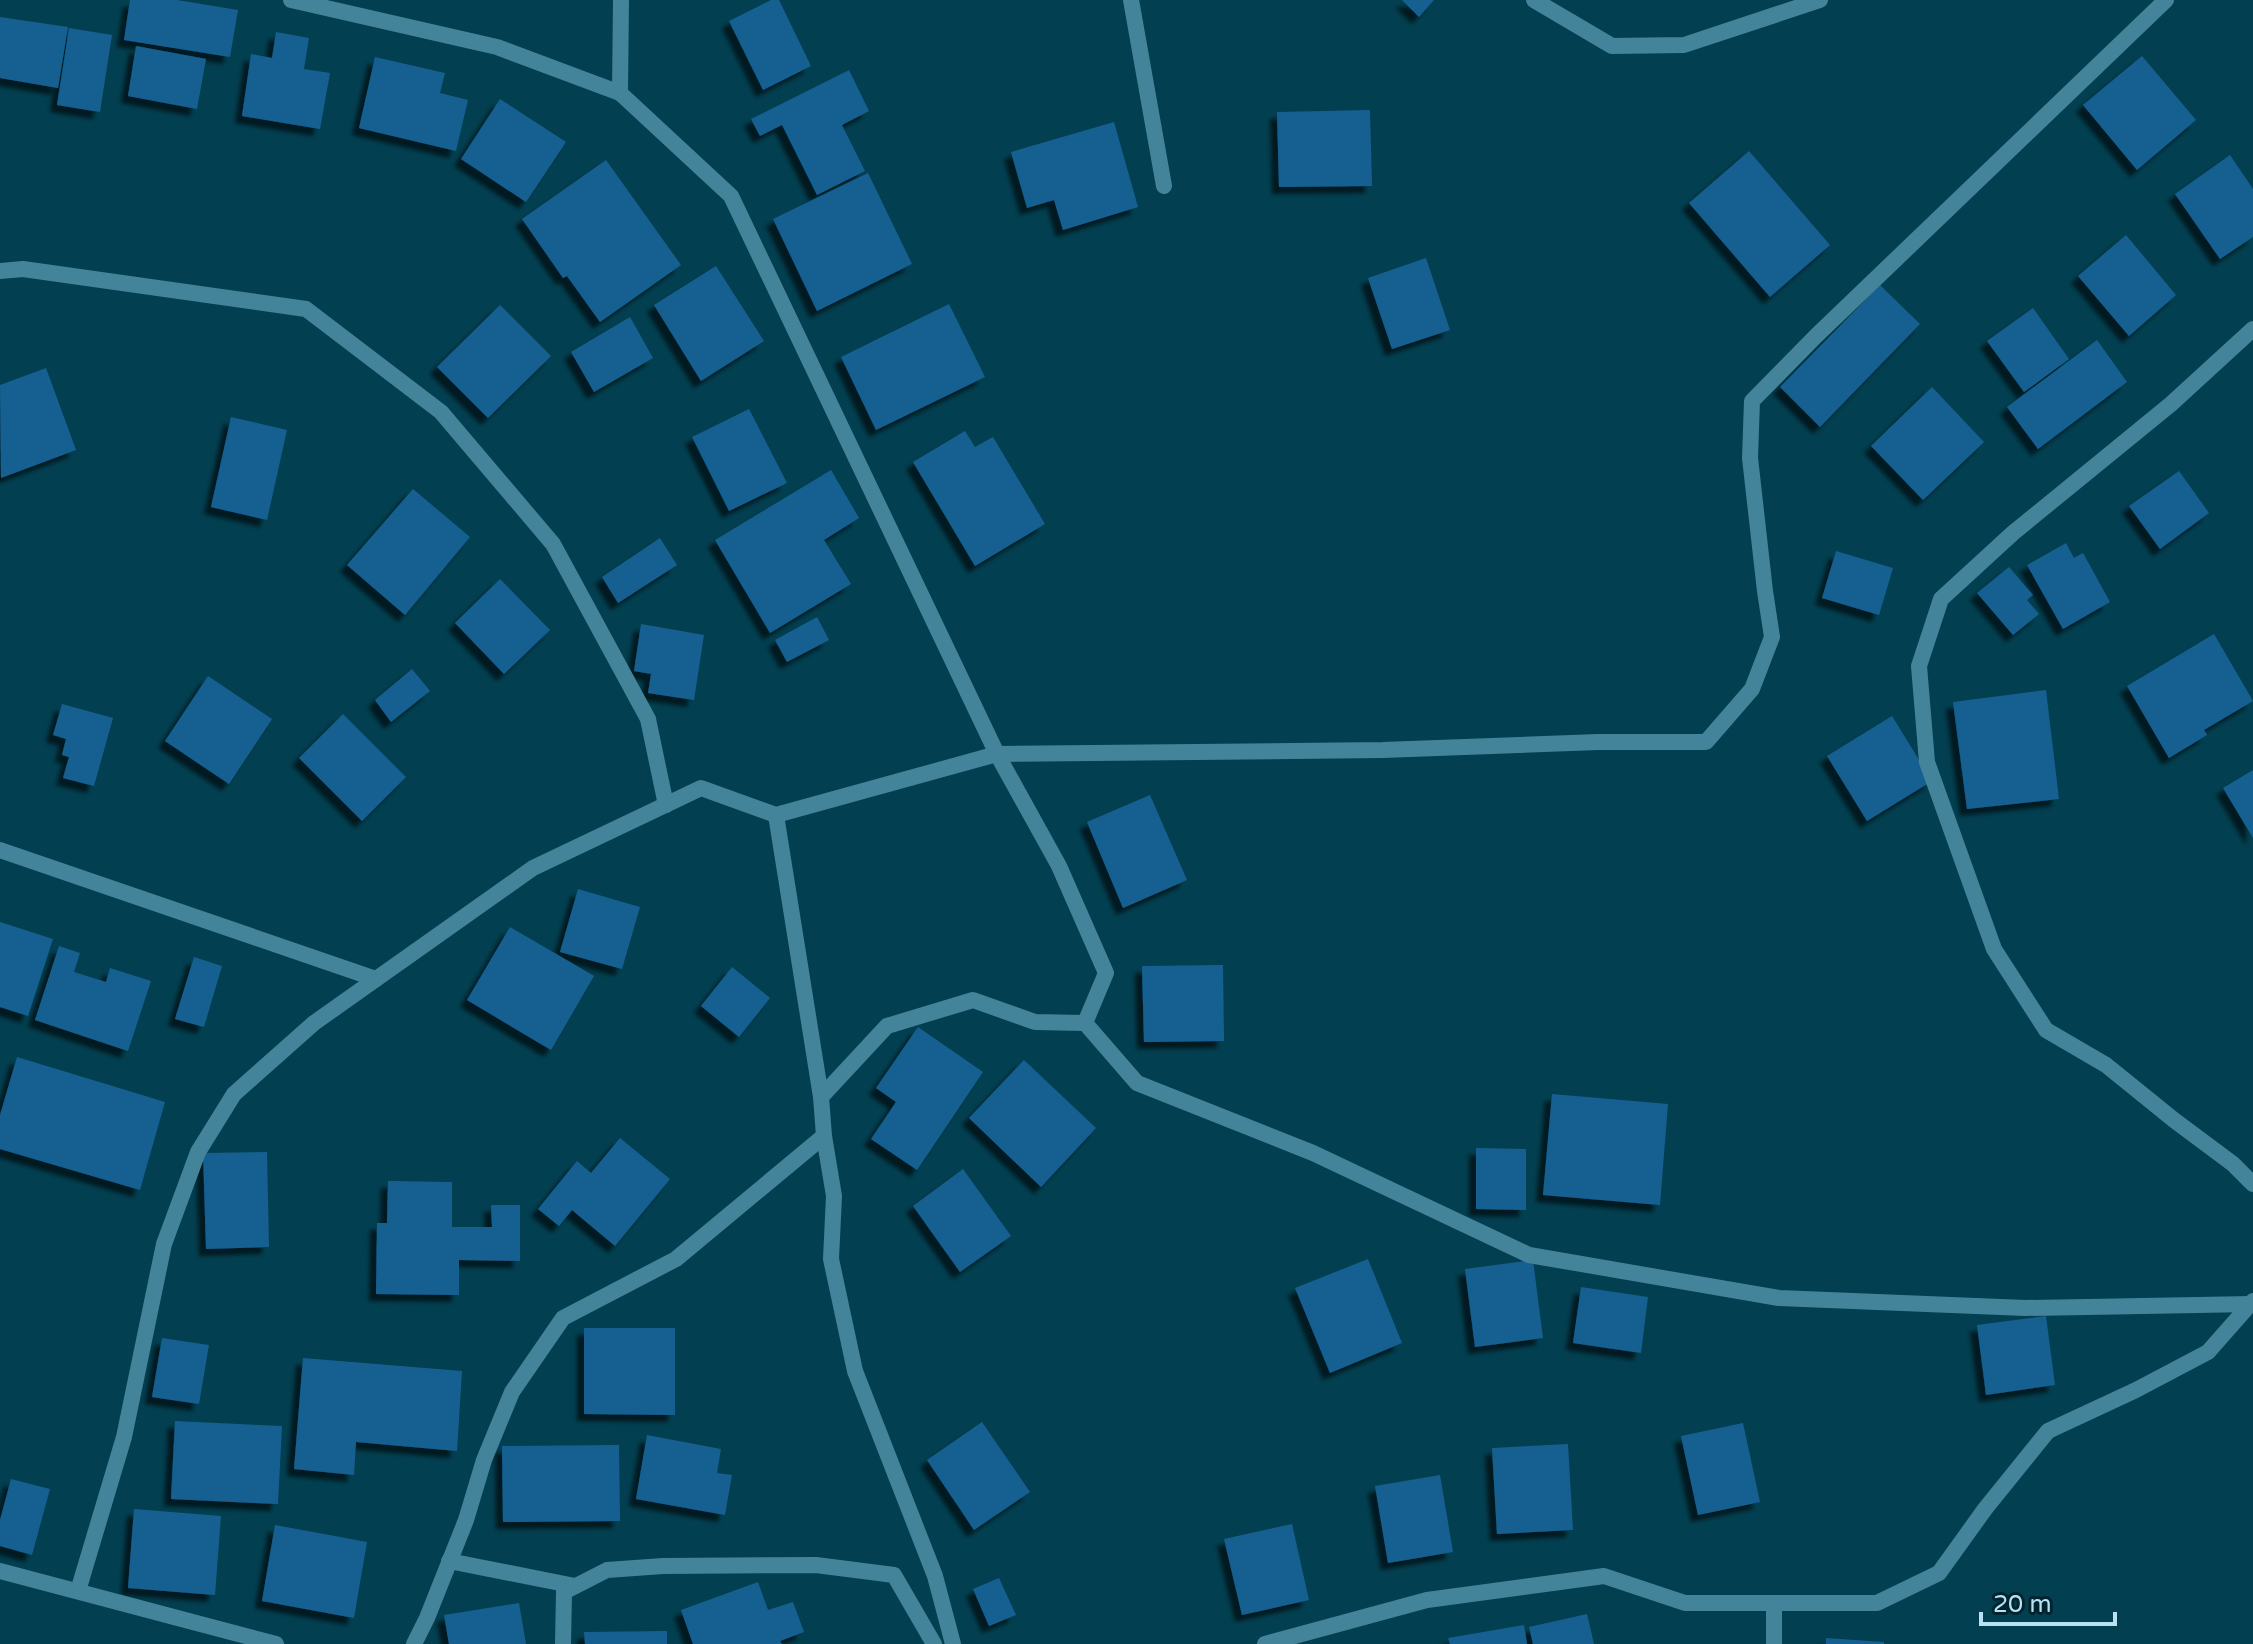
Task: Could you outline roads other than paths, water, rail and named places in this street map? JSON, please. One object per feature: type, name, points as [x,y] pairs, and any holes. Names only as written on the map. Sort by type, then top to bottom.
[{"type":"street","points":[[291,0],[497,47],[620,93],[731,196],[997,754],[1059,866],[1106,973],[1085,1023]]},
{"type":"street","points":[[620,93],[621,0]]},
{"type":"street","points":[[1131,0],[1164,186]]},
{"type":"street","points":[[1534,0],[1612,46],[1684,45],[1820,0]]},
{"type":"street","points":[[78,1591],[124,1437],[164,1244],[198,1152],[234,1094],[314,1023],[533,868],[701,788],[776,815],[997,754],[1383,750],[1598,742],[1706,742],[1752,689],[1772,637],[1750,458],[1752,401],[2166,0]]},
{"type":"street","points":[[0,271],[23,269],[306,309],[441,412],[553,544],[648,719],[666,805]]},
{"type":"street","points":[[2253,329],[2171,404],[2013,533],[1941,599],[1919,666],[1927,762],[1994,949],[2046,1030],[2106,1065],[2233,1164],[2253,1184]]},
{"type":"street","points":[[776,815],[834,1196],[831,1259],[855,1371],[935,1576],[953,1644]]},
{"type":"street","points":[[0,850],[376,979]]},
{"type":"street","points":[[821,1097],[887,1026],[973,1000],[1035,1022],[1085,1023],[1137,1083],[1313,1153],[1529,1255],[1779,1298],[2025,1308],[2252,1302]]},
{"type":"street","points":[[414,1644],[466,1520],[484,1460],[512,1392],[563,1318],[676,1259],[824,1136]]},
{"type":"street","points":[[1265,1644],[1427,1600],[1604,1576],[1685,1603],[1877,1603],[1939,1573],[1985,1509],[2048,1431],[2208,1352],[2252,1302]]},
{"type":"street","points":[[449,1561],[575,1586]]},
{"type":"street","points":[[563,1644],[564,1592],[607,1570],[663,1566],[816,1565],[894,1575],[934,1644]]},
{"type":"street","points":[[0,1571],[276,1644]]},
{"type":"street","points":[[1774,1603],[1774,1644]]}]
